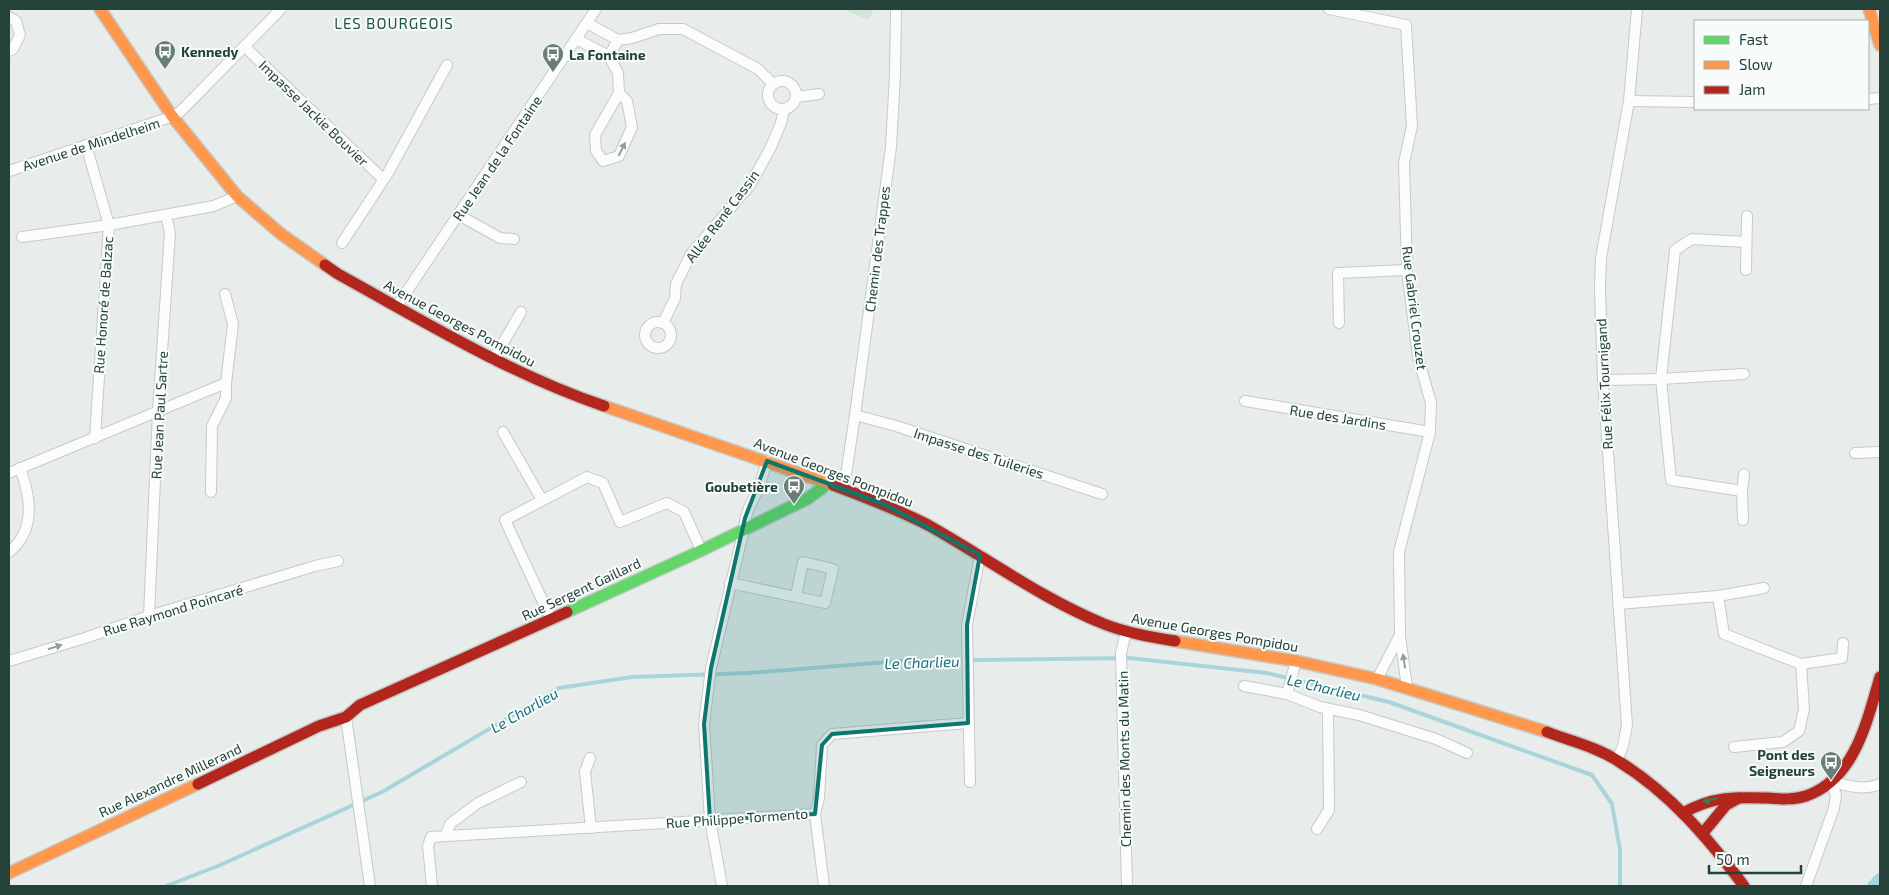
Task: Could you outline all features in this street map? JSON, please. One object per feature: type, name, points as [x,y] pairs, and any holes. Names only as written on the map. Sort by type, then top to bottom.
[{"type":"main road","name":"Avenue Georges Pompidou","points":[[100,9],[172,116],[237,196],[281,234],[338,274],[493,360],[542,383],[598,404],[767,461],[884,504],[927,525],[1074,610],[1106,626],[1126,632],[1296,661],[1377,679],[1408,687],[1565,738],[1617,760],[1662,793],[1703,833],[1744,886]]},
{"type":"main road","points":[[1869,9],[1880,45]]},
{"type":"main road","name":"Rue Sergent Gaillard","points":[[346,717],[360,705],[701,550],[807,499],[822,488],[826,482]]},
{"type":"main road","points":[[1683,813],[1704,801],[1719,798],[1784,800],[1808,796],[1831,781],[1850,761],[1866,722],[1880,677]]},
{"type":"main road","name":"Rue Alexandre Millerand","points":[[9,873],[319,726],[346,717]]},
{"type":"main road","points":[[1703,833],[1726,805],[1739,798]]},
{"type":"street","name":"Avenue de Mindelheim","points":[[9,171],[172,116],[187,107],[282,9]]},
{"type":"street","name":"Rue Jean de la Fontaine","points":[[397,306],[596,9]]},
{"type":"street","name":"Chemin des Trappes","points":[[844,488],[856,415],[890,147],[895,75],[896,9]]},
{"type":"street","name":"Rue Gabriel Crouzet","points":[[1329,9],[1406,25],[1412,126],[1404,163],[1407,270],[1418,357],[1431,403],[1430,432],[1398,552],[1400,636],[1408,687]]},
{"type":"street","name":"Rue Félix Tournigand","points":[[1617,760],[1623,746],[1627,724],[1603,380],[1600,288],[1601,258],[1629,101],[1637,9]]},
{"type":"street","points":[[9,17],[16,21],[20,36],[13,49],[9,51]]},
{"type":"street","points":[[587,23],[618,40],[632,38],[659,29],[683,29],[758,69],[773,84]]},
{"type":"street","points":[[576,39],[609,56],[618,73],[618,93],[595,135],[596,151],[603,161],[619,156],[632,127],[627,101],[618,93]]},
{"type":"street","points":[[609,56],[618,40]]},
{"type":"street","name":"Impasse Jackie Bouvier","points":[[245,47],[384,179]]},
{"type":"street","points":[[342,243],[384,179],[447,64]]},
{"type":"street","points":[[784,110],[771,105],[768,94],[773,84],[782,81],[793,86],[796,97],[819,94]]},
{"type":"street","name":"Allée René Cassin","points":[[663,323],[675,298],[676,284],[691,254],[750,185],[770,149],[781,123],[784,110],[792,106],[796,97]]},
{"type":"street","points":[[1629,101],[1694,102]]},
{"type":"street","name":"Rue Honoré de Balzac","points":[[86,144],[109,224],[95,438]]},
{"type":"street","points":[[22,237],[214,206],[237,196]]},
{"type":"street","name":"Rue Jean Paul Sartre","points":[[149,616],[158,411],[170,232],[166,215]]},
{"type":"street","points":[[459,215],[500,238],[514,239]]},
{"type":"street","points":[[1746,270],[1747,216]]},
{"type":"street","points":[[1742,491],[1670,480],[1661,379],[1675,250],[1692,239],[1746,242]]},
{"type":"street","points":[[1339,323],[1338,273],[1407,270]]},
{"type":"street","points":[[211,492],[212,426],[226,398],[233,324],[226,294]]},
{"type":"street","points":[[493,360],[521,312]]},
{"type":"street","points":[[1603,380],[1744,374]]},
{"type":"street","points":[[9,473],[226,383]]},
{"type":"street","name":"Rue des Jardins","points":[[1245,402],[1430,432]]},
{"type":"street","name":"Impasse des Tuileries","points":[[856,415],[896,426],[1102,494]]},
{"type":"street","points":[[503,432],[542,500]]},
{"type":"street","points":[[1855,453],[1880,452]]},
{"type":"street","points":[[722,886],[710,820],[704,724],[711,668],[730,582],[748,508],[759,487],[767,461]]},
{"type":"street","points":[[9,552],[23,537],[30,509],[25,481],[20,468]]},
{"type":"street","points":[[1743,520],[1742,491],[1744,474]]},
{"type":"street","points":[[551,619],[505,520],[587,477],[603,482],[620,522],[666,503],[684,512],[701,550]]},
{"type":"street","points":[[970,782],[967,625],[980,555]]},
{"type":"street","name":"Rue Raymond Poincaré","points":[[9,661],[149,616],[338,561]]},
{"type":"street","points":[[730,582],[825,603],[833,569],[803,562],[796,596]]},
{"type":"street","points":[[1618,604],[1718,596],[1764,588]]},
{"type":"street","points":[[1718,596],[1724,634],[1801,664],[1842,658],[1843,643]]},
{"type":"street","name":"Chemin des Monts du Matin","points":[[1126,632],[1121,653],[1127,886]]},
{"type":"street","name":"Rue Gabriel Crouzet","points":[[1377,679],[1400,636]]},
{"type":"street","points":[[1288,690],[1296,661]]},
{"type":"street","points":[[1734,747],[1783,742],[1799,731],[1804,709],[1801,664]]},
{"type":"street","points":[[1244,686],[1288,690],[1328,709],[1359,715],[1436,739],[1467,753]]},
{"type":"street","points":[[1317,829],[1329,810],[1328,709]]},
{"type":"street","points":[[346,717],[370,886]]},
{"type":"street","name":"Rue Philippe Tormento","points":[[446,835],[815,814],[820,798],[822,745],[832,734],[968,723]]},
{"type":"street","points":[[590,758],[585,772],[591,828]]},
{"type":"street","points":[[1831,781],[1853,788],[1874,787],[1880,784]]},
{"type":"street","points":[[1806,886],[1834,808],[1836,795],[1831,781]]},
{"type":"street","points":[[432,886],[428,846],[431,837],[446,835],[450,824],[478,803],[521,782]]},
{"type":"street","points":[[815,814],[824,886]]},
{"type":"highlighted area","points":[[767,461],[884,504],[980,555],[967,625],[968,723],[832,734],[822,745],[815,814],[710,820],[704,724],[711,668],[745,518]]},
{"type":"green space","points":[[842,9],[874,9],[869,20]]},
{"type":"waterway","name":"Le Charlieu","points":[[166,886],[218,866],[382,792],[559,688],[632,677],[748,673],[900,661],[1129,658],[1267,673],[1389,702],[1592,775],[1612,804],[1620,850],[1620,886]]},
{"type":"waterway","points":[[1873,886],[1880,879]]},
{"type":"traffic: fast","points":[[567,612],[696,553],[807,499],[822,488],[826,482]]},
{"type":"traffic: slow","points":[[100,9],[172,116],[237,196],[281,234],[325,265]]},
{"type":"traffic: slow","points":[[1869,9],[1880,45]]},
{"type":"traffic: slow","points":[[604,406],[833,485]]},
{"type":"traffic: slow","points":[[1175,641],[1296,661],[1377,679],[1547,732]]},
{"type":"traffic: slow","points":[[9,873],[198,784]]},
{"type":"traffic: jam","points":[[325,265],[338,274],[501,363],[535,379],[604,406]]},
{"type":"traffic: jam","points":[[833,485],[893,508],[928,525],[1059,603],[1081,614],[1121,630],[1175,641]]},
{"type":"traffic: jam","points":[[198,784],[319,726],[346,717],[360,705],[567,612]]},
{"type":"traffic: jam","points":[[1683,813],[1704,803],[1724,799],[1797,798],[1823,788],[1848,762],[1856,747],[1864,730],[1880,677]]},
{"type":"traffic: jam","points":[[1547,732],[1610,756],[1637,773],[1687,817],[1744,886]]},
{"type":"traffic: jam","points":[[1703,833],[1726,805],[1739,798]]},
{"type":"place","name":"Kennedy","points":[[165,70]]},
{"type":"place","name":"La Fontaine","points":[[553,73]]},
{"type":"place","name":"Goubetière","points":[[794,505]]},
{"type":"place","name":"Pont des Seigneurs","points":[[1831,781]]},
{"type":"district","name":"LES BOURGEOIS","points":[[394,23]]}]
